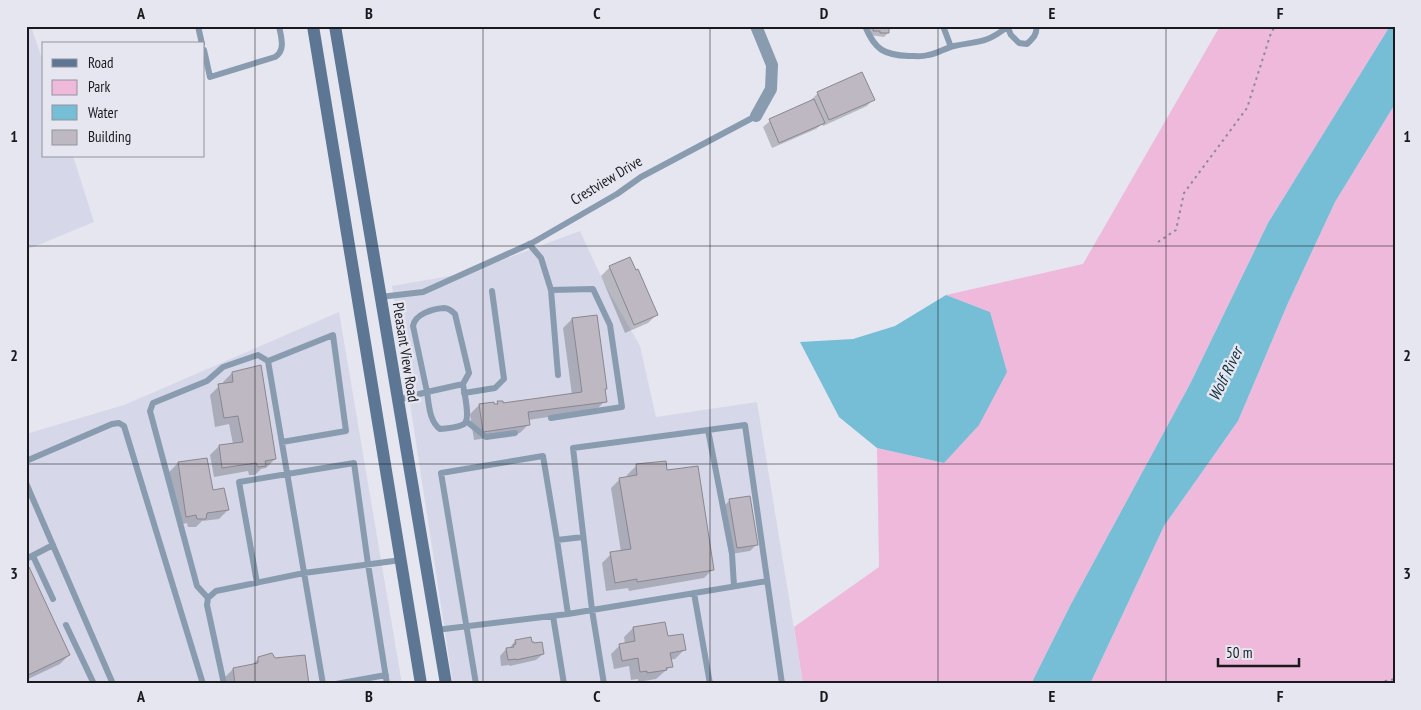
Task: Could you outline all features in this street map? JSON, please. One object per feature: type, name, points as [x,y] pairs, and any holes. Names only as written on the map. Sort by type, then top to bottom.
[{"type":"main road","points":[[313,26],[414,631],[421,684]]},
{"type":"main road","name":"Pleasant View Road","points":[[335,26],[446,684]]},
{"type":"main road","points":[[339,188],[362,186]]},
{"type":"main road","points":[[414,631],[436,630]]},
{"type":"street","name":"Crestview Drive","points":[[756,26],[772,65],[771,89],[756,116]]},
{"type":"lane","points":[[198,26],[202,42]]},
{"type":"lane","points":[[205,54],[210,77],[275,57],[281,54],[282,50],[279,26]]},
{"type":"lane","points":[[865,26],[870,38],[878,48],[888,54],[927,56],[951,47],[981,42],[998,34],[1007,27],[1011,35],[1019,43],[1026,44],[1034,38],[1036,26]]},
{"type":"lane","points":[[943,26],[951,47]]},
{"type":"lane","name":"Crestview Drive","points":[[380,297],[423,292],[529,244],[617,194],[641,177],[756,116]]},
{"type":"lane","points":[[529,244],[541,258],[551,290],[558,375]]},
{"type":"lane","points":[[551,290],[593,289],[610,325],[622,407],[551,418]]},
{"type":"lane","points":[[464,393],[494,388],[504,379],[492,291]]},
{"type":"lane","points":[[444,308],[450,309],[455,314],[469,373],[463,384],[464,393],[468,416],[466,421],[462,425],[440,429],[435,426],[432,421],[413,326],[414,320],[418,316],[444,308]]},
{"type":"lane","points":[[268,361],[333,335],[346,431],[282,442]]},
{"type":"lane","points":[[208,598],[197,586],[150,410],[153,403],[208,381],[223,368],[258,355],[268,361],[323,684]]},
{"type":"lane","points":[[397,400],[463,384]]},
{"type":"lane","points":[[466,421],[486,437],[514,433]]},
{"type":"lane","points":[[26,461],[112,424],[119,423],[124,426],[203,684]]},
{"type":"lane","points":[[604,684],[592,610],[573,448],[745,425],[782,684]]},
{"type":"lane","points":[[708,430],[732,554],[734,586]]},
{"type":"lane","points":[[476,684],[441,473],[542,456],[568,614]]},
{"type":"lane","points":[[257,582],[239,482],[354,463],[387,684]]},
{"type":"lane","points":[[26,482],[113,684]]},
{"type":"lane","points":[[557,540],[584,538]]},
{"type":"lane","points":[[26,559],[53,545]]},
{"type":"lane","points":[[33,556],[54,599]]},
{"type":"lane","points":[[224,684],[207,605],[208,598],[216,591],[304,573],[402,560]]},
{"type":"lane","points":[[436,630],[568,614],[767,581]]},
{"type":"lane","points":[[694,593],[710,684]]},
{"type":"lane","points":[[553,616],[564,684]]},
{"type":"lane","points":[[66,625],[94,684]]},
{"type":"lane","points":[[336,684],[386,675]]},
{"type":"path","points":[[1158,242],[1176,230],[1184,193],[1247,108],[1271,33],[1275,26]]},
{"type":"path","points":[[1372,684],[1395,679]]},
{"type":"shaded area","points":[[26,26],[38,26],[32,29],[42,59],[42,158],[74,158],[94,222],[26,250]]},
{"type":"shaded area","points":[[580,231],[604,283],[640,346],[656,417],[757,402],[803,684],[453,684],[392,286],[467,273]]},
{"type":"shaded area","points":[[339,312],[402,684],[26,684],[26,434],[124,405]]},
{"type":"green space","points":[[1220,26],[1390,26],[1268,223],[1190,384],[1071,604],[1031,684],[803,684],[794,627],[879,567],[877,448],[944,463],[990,312],[946,295],[1083,264]]},
{"type":"green space","points":[[1395,104],[1395,684],[1090,684],[1164,526],[1238,421],[1288,303],[1335,202]]},
{"type":"water","name":"Wolf River","points":[[1390,26],[1395,26],[1395,104],[1335,202],[1288,303],[1238,421],[1164,526],[1090,684],[1031,684],[1071,604],[1190,384],[1268,223]]},
{"type":"water","points":[[946,295],[990,312],[1007,372],[979,425],[944,463],[877,448],[839,417],[800,342],[853,339],[895,326]]},
{"type":"building","points":[[874,26],[889,26],[889,33],[873,31]]},
{"type":"building","points":[[862,72],[875,100],[829,120],[817,92]]},
{"type":"building","points":[[814,99],[825,123],[779,143],[769,119]]},
{"type":"building","points":[[630,257],[636,270],[638,269],[658,315],[634,325],[609,266]]},
{"type":"building","points":[[597,315],[607,402],[528,412],[530,425],[483,432],[479,404],[494,402],[494,404],[498,404],[497,401],[503,401],[503,403],[582,392],[572,318]]},
{"type":"building","points":[[261,365],[276,459],[265,461],[266,466],[258,467],[256,463],[222,468],[219,445],[243,442],[238,416],[224,418],[218,384],[233,382],[232,372]]},
{"type":"building","points":[[207,458],[213,490],[224,488],[229,510],[207,513],[206,519],[197,519],[196,515],[186,517],[178,462]]},
{"type":"building","points":[[666,461],[667,470],[698,466],[714,570],[637,582],[637,579],[615,583],[610,552],[631,549],[619,478],[637,475],[636,464]]},
{"type":"building","points":[[750,496],[758,545],[737,548],[729,499]]},
{"type":"building","points":[[29,567],[70,655],[26,676],[26,569]]},
{"type":"building","points":[[665,622],[668,636],[683,634],[686,650],[670,653],[673,667],[666,668],[667,670],[647,673],[647,671],[640,672],[638,658],[622,661],[619,644],[635,641],[633,627]]},
{"type":"building","points":[[531,637],[534,643],[542,642],[544,654],[508,660],[506,648],[514,647],[513,645],[516,644],[515,640]]},
{"type":"building","points":[[272,653],[275,658],[305,655],[309,684],[235,684],[233,668],[258,663],[258,657]]}]
